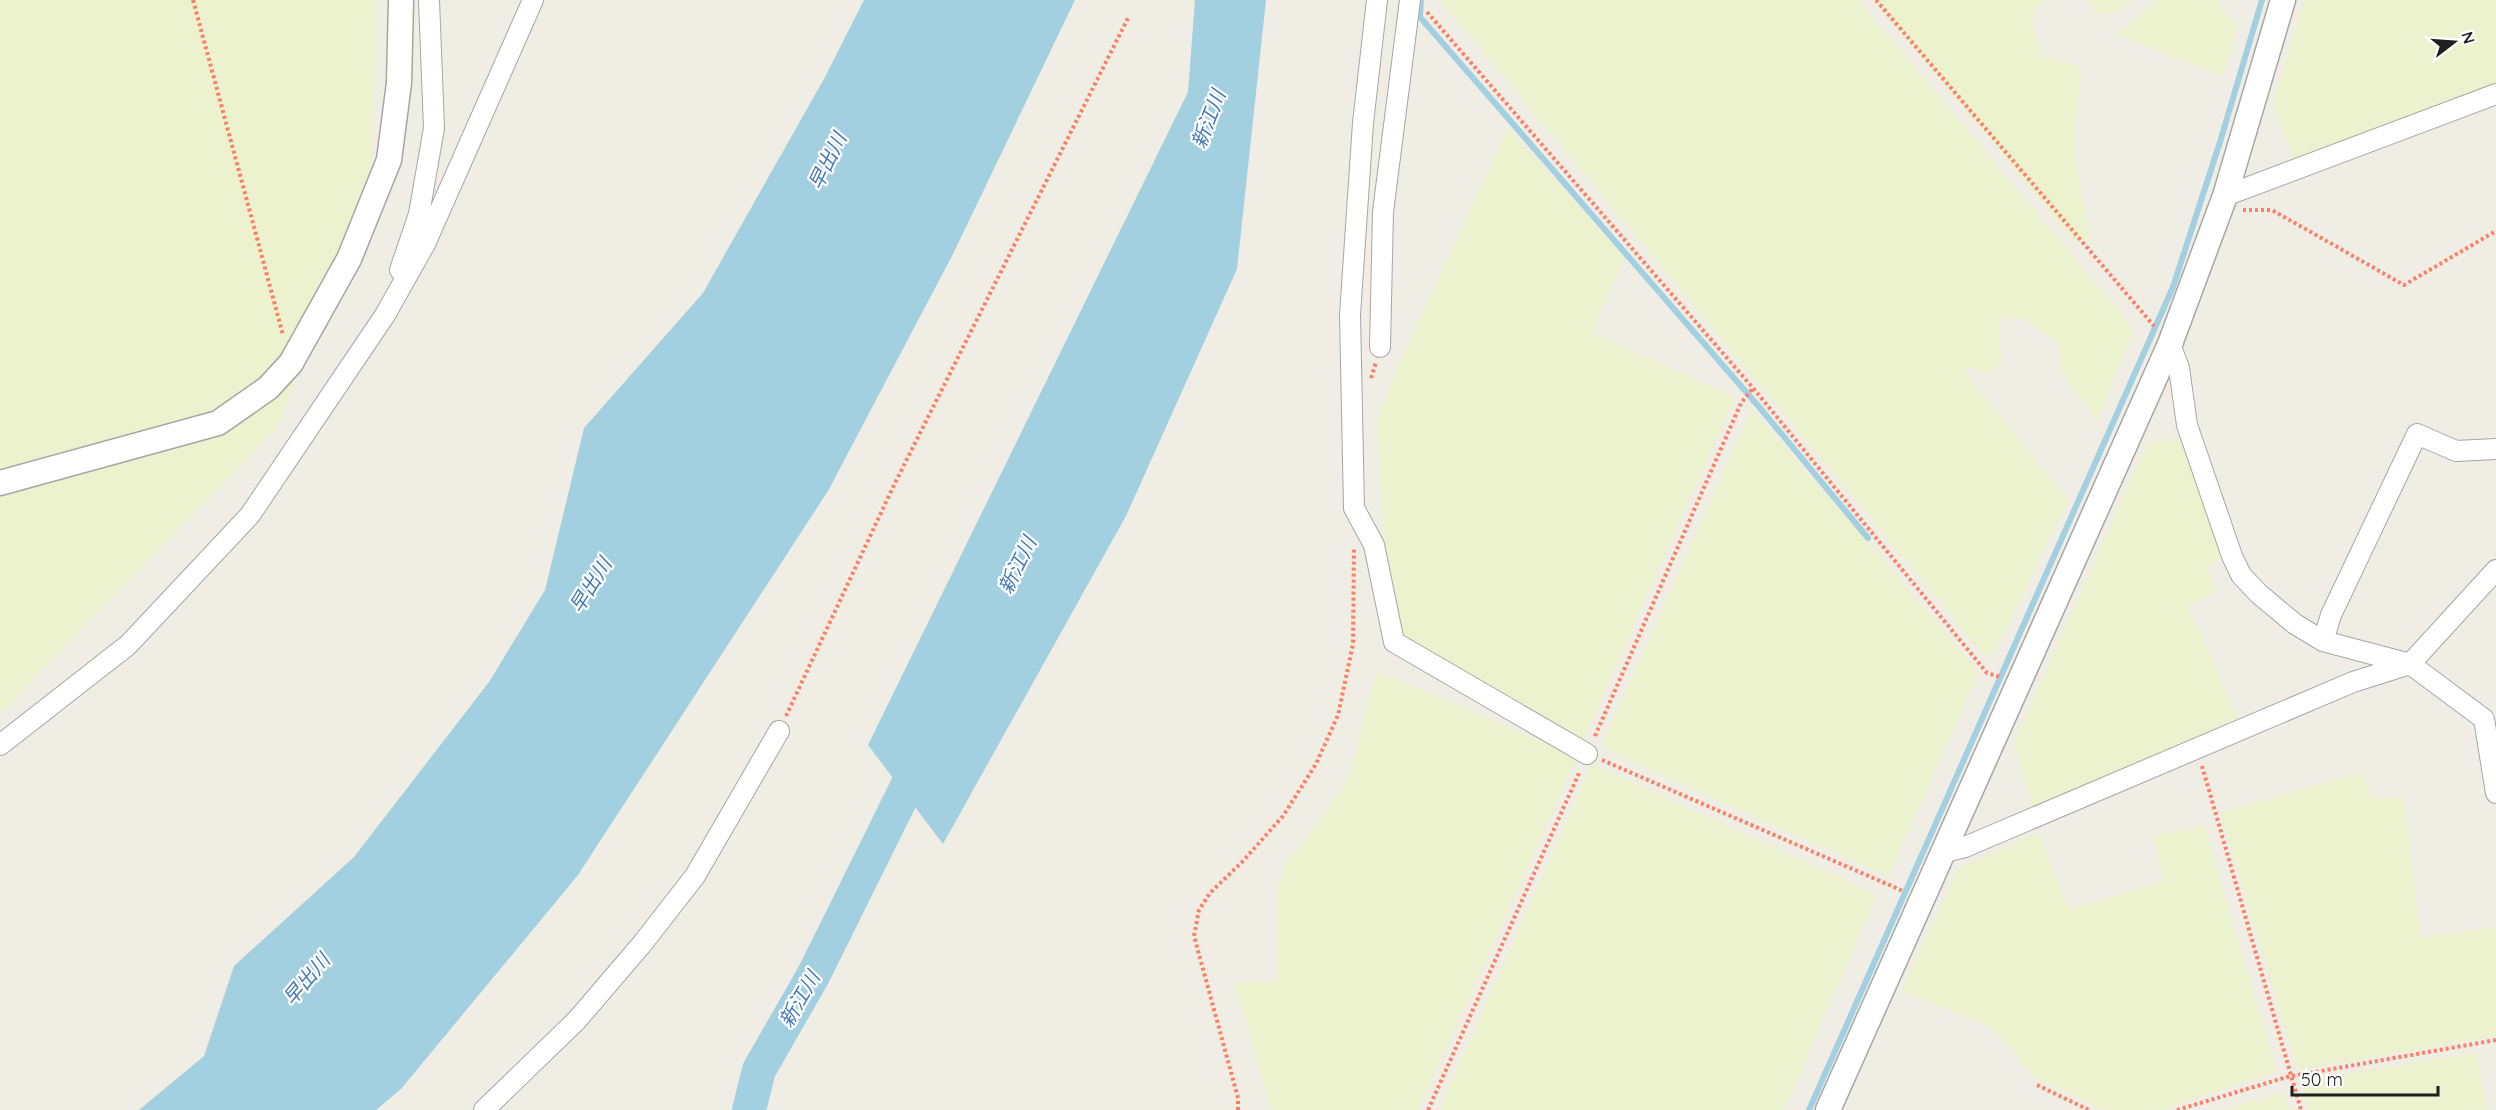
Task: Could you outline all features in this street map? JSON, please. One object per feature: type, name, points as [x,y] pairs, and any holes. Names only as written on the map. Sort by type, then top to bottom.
[{"type":"street","points":[[0,483],[218,423],[268,388],[291,363],[349,259],[389,160],[399,83],[400,0]]},
{"type":"street","points":[[385,315],[419,214],[434,128],[429,0]]},
{"type":"street","points":[[0,745],[128,645],[250,516],[385,315],[425,244],[533,0]]},
{"type":"street","points":[[1377,0],[1363,123],[1350,315],[1354,508],[1374,545],[1394,642],[1587,754]]},
{"type":"street","points":[[1828,1110],[2170,344],[2222,203],[2283,0]]},
{"type":"street","points":[[1380,347],[1383,212],[1417,4]]},
{"type":"street","points":[[2222,203],[2496,94]]},
{"type":"street","points":[[2170,344],[2179,368],[2187,425],[2232,556],[2241,575],[2259,594],[2295,624],[2323,641],[2410,664],[2484,719],[2496,793]]},
{"type":"street","points":[[2323,641],[2331,615],[2417,434],[2456,451],[2496,449]]},
{"type":"street","points":[[1945,852],[1965,847],[2353,682],[2410,664],[2496,570]]},
{"type":"street","points":[[484,1110],[577,1020],[649,935],[694,876],[779,731]]},
{"type":"path","points":[[193,0],[291,363]]},
{"type":"path","points":[[1876,0],[2170,344]]},
{"type":"path","points":[[1417,4],[1753,388],[1987,673],[2019,682]]},
{"type":"path","points":[[779,731],[894,485],[1129,16]]},
{"type":"path","points":[[2222,203],[2272,210],[2404,285],[2496,231]]},
{"type":"path","points":[[1428,1110],[1741,403],[1753,388]]},
{"type":"path","points":[[1238,1110],[1238,1098],[1194,936],[1199,910],[1210,893],[1243,861],[1283,816],[1317,764],[1338,715],[1353,644],[1354,542]]},
{"type":"path","points":[[2197,748],[2301,1110]]},
{"type":"path","points":[[1587,754],[1923,900]]},
{"type":"path","points":[[2177,1110],[2291,1077],[2496,1040]]},
{"type":"path","points":[[2037,1085],[2089,1110]]},
{"type":"green space","points":[[0,0],[377,0],[371,182],[278,426],[0,714]]},
{"type":"green space","points":[[1440,0],[1858,0],[2134,329],[2097,421],[2062,372],[2059,345],[2026,319],[2000,318],[2002,363],[1988,374],[1969,367],[1963,370],[2068,500],[1996,650],[1985,656]]},
{"type":"green space","points":[[1874,0],[2044,0],[2032,16],[2041,56],[2081,67],[2074,149],[2090,239],[2075,242]]},
{"type":"green space","points":[[2087,0],[2133,0],[2117,13],[2098,15]]},
{"type":"green space","points":[[2158,0],[2216,0],[2238,28],[2223,77],[2116,34]]},
{"type":"green space","points":[[2304,0],[2494,0],[2496,7],[2496,86],[2294,159],[2273,104]]},
{"type":"green space","points":[[1508,128],[1624,257],[1592,333],[1735,397],[1582,743],[1390,651],[1377,420],[1396,370]]},
{"type":"green space","points":[[1752,409],[1979,672],[1888,877],[1601,747]]},
{"type":"green space","points":[[2181,440],[2221,558],[2208,567],[2215,593],[2188,605],[2238,718],[2034,809],[2014,743],[2148,442]]},
{"type":"green space","points":[[1376,672],[1432,694],[1577,758],[1418,1110],[1271,1110],[1235,982],[1278,982],[1277,889],[1288,861],[1321,820],[1350,774]]},
{"type":"green space","points":[[1592,764],[1877,895],[1784,1110],[1439,1110]]},
{"type":"green space","points":[[2361,772],[2372,797],[2404,798],[2421,938],[2496,926],[2496,1036],[2298,1070],[2220,813]]},
{"type":"green space","points":[[2204,825],[2277,1072],[2161,1110],[2103,1110],[2033,1076],[1993,1028],[1902,991],[1958,868],[2039,833],[2068,909],[2164,881],[2152,836]]},
{"type":"green space","points":[[2476,1052],[2487,1110],[2308,1110],[2300,1081]]},
{"type":"green space","points":[[2284,1093],[2289,1110],[2219,1110]]},
{"type":"water","name":"早出川","points":[[864,0],[1075,0],[953,254],[828,491],[578,875],[401,1089],[376,1110],[139,1110],[204,1056],[234,966],[354,857],[489,682],[545,590],[584,428],[703,293],[825,77]]},
{"type":"water","points":[[1195,0],[1266,0],[1237,269],[1126,516],[943,844],[868,745],[1188,92]]},
{"type":"waterway","points":[[1421,0],[1420,17],[1760,408],[1868,538]]},
{"type":"waterway","points":[[1809,1110],[2173,287],[2220,142],[2262,0]]},
{"type":"waterway","name":"新江川","points":[[749,1110],[759,1070],[814,974],[925,750]]}]
